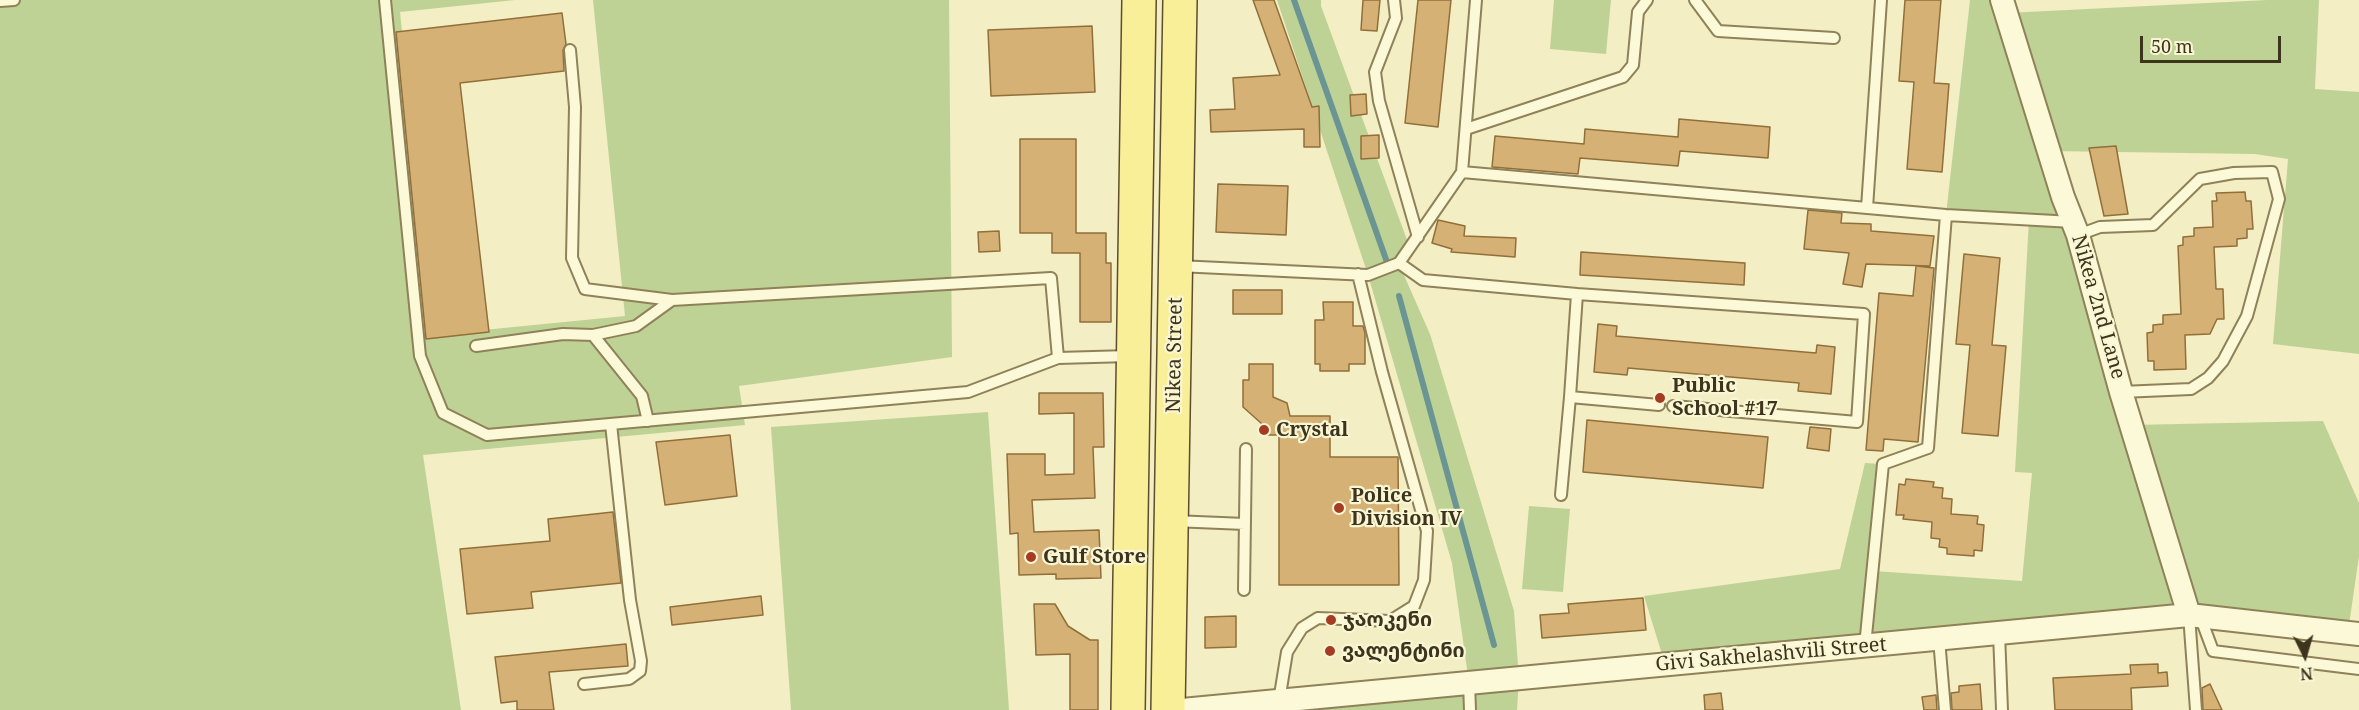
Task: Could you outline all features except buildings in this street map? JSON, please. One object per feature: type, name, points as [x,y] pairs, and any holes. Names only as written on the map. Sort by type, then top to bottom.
[{"type":"main road","points":[[1128,710],[1139,0]]},
{"type":"main road","name":"Nikea Street","points":[[1168,710],[1180,0]]},
{"type":"main road","points":[[1132,411],[1174,412]]},
{"type":"street","name":"Nikea 2nd Lane","points":[[2002,0],[2062,197],[2076,228],[2121,392],[2194,616]]},
{"type":"street","name":"Givi Sakhelashvili Street","points":[[1182,710],[1293,703],[1469,683],[2194,616],[2359,634]]},
{"type":"lane","points":[[0,1],[14,0]]},
{"type":"lane","points":[[384,0],[420,356],[443,413],[487,435],[968,392],[1058,358],[1133,356]]},
{"type":"lane","points":[[1394,0],[1396,18],[1375,72],[1379,101],[1418,237]]},
{"type":"lane","points":[[1177,266],[1368,275],[1399,264],[1462,172],[1476,0]]},
{"type":"lane","points":[[1466,129],[1623,77],[1633,65],[1638,12],[1647,0]]},
{"type":"lane","points":[[1695,0],[1718,31],[1834,38]]},
{"type":"lane","points":[[1867,208],[1881,0]]},
{"type":"lane","points":[[570,50],[575,107],[572,258],[585,289],[672,300],[1051,278],[1058,358]]},
{"type":"lane","points":[[1462,172],[2076,228],[2153,225],[2200,179],[2234,173],[2272,172],[2278,199],[2247,316],[2223,361],[2208,378],[2191,389],[2121,392]]},
{"type":"lane","points":[[1865,646],[1883,465],[1928,448],[1946,215]]},
{"type":"lane","points":[[1399,264],[1423,280],[1577,294],[1864,314],[1857,422],[1673,406]]},
{"type":"lane","points":[[1293,703],[1287,652],[1302,628],[1318,618],[1390,621],[1414,606],[1424,580],[1427,531],[1382,372],[1358,274]]},
{"type":"lane","points":[[1561,495],[1577,294]]},
{"type":"lane","points":[[476,345],[563,334],[593,335],[636,326],[672,300]]},
{"type":"lane","points":[[593,335],[642,396],[648,421]]},
{"type":"lane","points":[[1570,397],[1659,405]]},
{"type":"lane","points":[[585,684],[629,679],[640,671],[641,661],[630,600],[611,424]]},
{"type":"lane","points":[[1244,590],[1246,449]]},
{"type":"lane","points":[[1172,521],[1245,524]]},
{"type":"lane","points":[[2194,616],[2213,651],[2359,669]]},
{"type":"lane","points":[[2194,616],[2196,710]]},
{"type":"lane","points":[[1999,633],[2002,710]]},
{"type":"lane","points":[[1939,639],[1945,710]]},
{"type":"lane","points":[[1469,683],[1470,710]]},
{"type":"green space","points":[[0,0],[515,0],[400,12],[433,335],[625,316],[593,0],[949,0],[952,357],[739,386],[745,425],[423,455],[461,710],[0,710]]},
{"type":"green space","points":[[1277,0],[1321,0],[1321,6],[1410,248],[1399,264],[1430,334],[1514,611],[1519,678],[1517,710],[1192,710],[1469,683],[1452,563],[1368,275]]},
{"type":"green space","points":[[1554,0],[1611,0],[1606,54],[1550,49]]},
{"type":"green space","points":[[1970,0],[2002,0],[2007,13],[2267,0],[2319,0],[2315,89],[2359,92],[2359,354],[2273,344],[2288,159],[2255,154],[2049,151],[2131,425],[2323,421],[2359,503],[2359,556],[2348,632],[2189,615],[1665,664],[1644,596],[1840,569],[1865,463],[1883,464],[1873,571],[2022,581],[2032,473],[2015,472],[2029,219],[1946,215]]},
{"type":"green space","points":[[988,412],[1009,710],[791,710],[771,427]]},
{"type":"green space","points":[[1529,506],[1570,509],[1563,592],[1522,589]]},
{"type":"waterway","points":[[1294,0],[1388,265]]},
{"type":"waterway","points":[[1399,296],[1494,645]]},
{"type":"place","name":"Public School #17","points":[[1660,398]]},
{"type":"place","name":"Crystal","points":[[1264,430]]},
{"type":"place","name":"Police Division IV","points":[[1339,508]]},
{"type":"place","name":"Gulf Store","points":[[1031,557]]},
{"type":"place","name":"ჯაოკენი","points":[[1331,620]]},
{"type":"place","name":"ვალენტინი","points":[[1330,651]]}]
